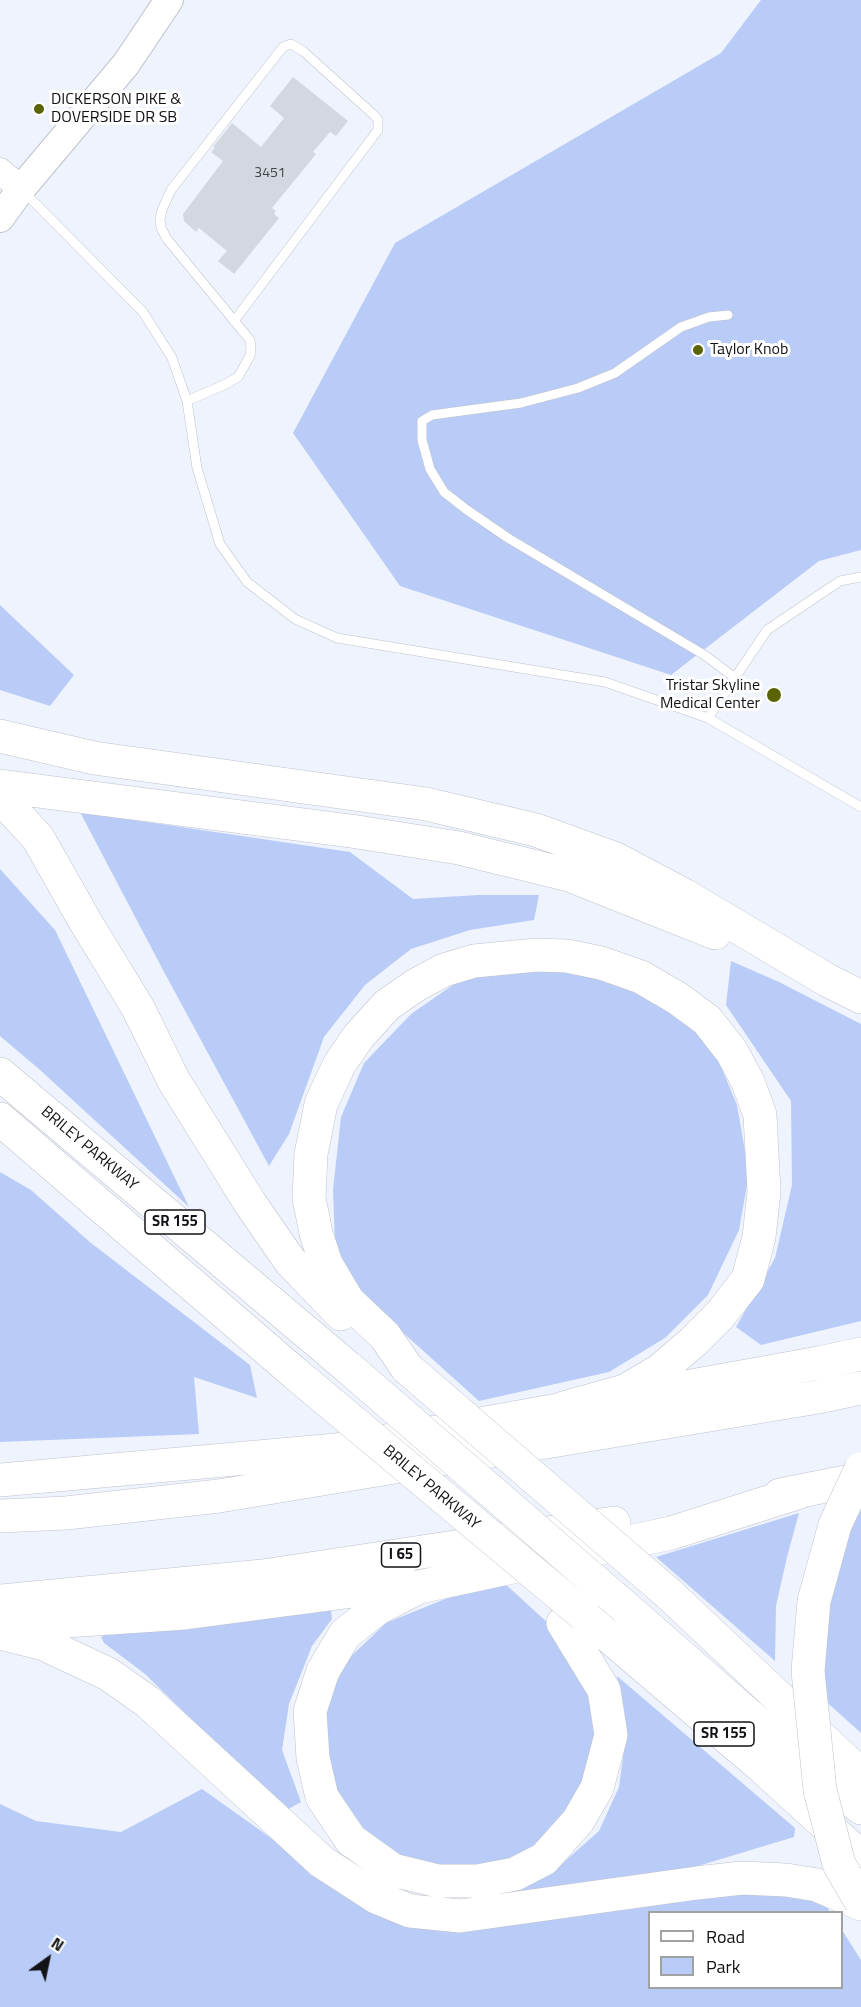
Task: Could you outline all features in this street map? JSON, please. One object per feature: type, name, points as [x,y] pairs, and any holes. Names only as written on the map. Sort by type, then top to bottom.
[{"type":"highway","points":[[0,736],[94,758],[426,804],[537,830],[616,859],[684,895],[861,997]]},
{"type":"highway","points":[[0,786],[351,831],[459,848],[568,875],[828,980]]},
{"type":"highway","points":[[0,797],[38,838],[138,1008],[174,1081],[250,1203],[290,1261],[358,1330],[407,1368],[669,1594],[861,1775]]},
{"type":"highway","points":[[407,1368],[385,1336],[348,1301],[326,1264],[316,1233],[309,1198],[311,1154],[321,1104],[339,1065],[358,1037],[387,1005],[416,985],[444,970],[474,961],[537,954],[567,956],[601,963],[641,977],[677,998],[707,1020],[732,1052],[748,1082],[760,1115],[764,1192],[759,1237],[748,1279],[720,1315],[659,1371],[625,1391],[564,1408]]},
{"type":"highway","name":"BRILEY PARKWAY","points":[[0,1074],[350,1369],[777,1740],[861,1808]]},
{"type":"highway","name":"BRILEY PARKWAY","points":[[0,1119],[458,1511],[573,1619]]},
{"type":"highway","points":[[0,1480],[336,1450],[861,1354]]},
{"type":"highway","points":[[0,1516],[66,1513],[219,1496],[861,1388]]},
{"type":"highway","points":[[861,1469],[835,1525],[814,1601],[808,1671],[820,1790],[840,1864],[861,1903]]},
{"type":"highway","name":"I 65","points":[[0,1601],[263,1576],[654,1517],[861,1479]]},
{"type":"highway","points":[[573,1619],[604,1690],[611,1735],[597,1788],[578,1821],[544,1859],[515,1874],[478,1881],[438,1881],[393,1870],[351,1840],[322,1797],[313,1758],[310,1712],[323,1671],[345,1634],[378,1608],[419,1587],[670,1533],[800,1492]]},
{"type":"highway","points":[[0,1626],[185,1613],[479,1573]]},
{"type":"highway","name":"SR 155","points":[[573,1619],[761,1766],[861,1857]]},
{"type":"highway","points":[[0,1633],[44,1644],[108,1674],[148,1702],[322,1862],[376,1897],[410,1911],[460,1916],[742,1878],[786,1880],[817,1885],[861,1903]]},
{"type":"main road","points":[[0,218],[7,189],[126,64],[169,0]]},
{"type":"lane","points":[[187,401],[238,377],[245,366],[251,348],[250,340],[234,321],[167,239],[161,228],[160,219],[165,200],[283,47],[291,44],[303,51],[375,116],[378,120],[378,130],[234,321]]},
{"type":"lane","points":[[7,189],[143,312],[172,358],[187,401],[197,468],[220,544],[247,582],[295,618],[337,638],[605,682],[708,718],[861,807]]},
{"type":"lane","points":[[728,315],[709,317],[681,327],[615,373],[578,387],[521,403],[432,415],[422,421],[422,440],[430,469],[444,492],[467,510],[508,538],[706,656],[735,678]]},
{"type":"lane","points":[[708,718],[767,630],[840,581],[861,577]]},
{"type":"green space","points":[[761,0],[861,0],[861,550],[819,561],[671,675],[400,586],[293,433],[395,243],[721,53]]},
{"type":"green space","points":[[0,605],[74,675],[50,706],[0,690]]},
{"type":"green space","points":[[80,812],[350,852],[413,899],[478,895],[539,895],[534,920],[470,930],[411,949],[365,985],[324,1037],[289,1134],[269,1166]]},
{"type":"green space","points":[[0,869],[55,930],[189,1207],[0,1036]]},
{"type":"green space","points":[[731,961],[779,982],[861,1024],[861,1321],[761,1345],[736,1327],[775,1258],[792,1185],[791,1101],[726,1005]]},
{"type":"green space","points":[[508,964],[582,968],[680,1013],[715,1052],[737,1105],[749,1174],[739,1230],[708,1295],[665,1338],[609,1372],[479,1401],[390,1321],[353,1281],[335,1243],[333,1190],[341,1117],[364,1063],[411,1014],[460,980]]},
{"type":"green space","points":[[0,1172],[31,1190],[91,1243],[250,1365],[257,1398],[194,1377],[199,1434],[0,1442]]},
{"type":"green space","points":[[861,1501],[861,1733],[821,1697],[832,1560]]},
{"type":"green space","points":[[799,1513],[776,1606],[775,1661],[656,1557]]},
{"type":"green space","points":[[502,1581],[549,1624],[597,1707],[590,1780],[532,1853],[480,1871],[406,1860],[373,1842],[330,1787],[324,1708],[348,1659],[386,1623],[462,1592]]},
{"type":"green space","points":[[331,1610],[332,1619],[312,1646],[289,1704],[282,1750],[301,1802],[285,1811],[145,1674],[104,1643],[101,1637],[110,1632]]},
{"type":"green space","points":[[617,1676],[795,1828],[794,1837],[688,1869],[502,1899],[504,1892],[556,1869],[599,1831],[619,1787],[626,1734]]},
{"type":"green space","points":[[202,1789],[367,1906],[729,1888],[824,1901],[829,1911],[648,1911],[648,1989],[843,1989],[843,1932],[861,1960],[861,2007],[0,2007],[0,1804],[36,1821],[121,1832]]},
{"type":"building","points":[[293,77],[348,121],[336,136],[330,132],[313,152],[316,154],[272,208],[276,211],[274,214],[279,218],[234,274],[218,261],[227,251],[199,228],[196,232],[184,221],[183,214],[223,161],[211,152],[232,123],[261,147],[284,118],[270,106]]},
{"type":"place","name":"DICKERSON PIKE & DOVERSIDE DR SB","points":[[39,109]]},
{"type":"place","name":"Taylor Knob","points":[[698,350]]},
{"type":"place","name":"Tristar Skyline Medical Center","points":[[774,695]]}]
